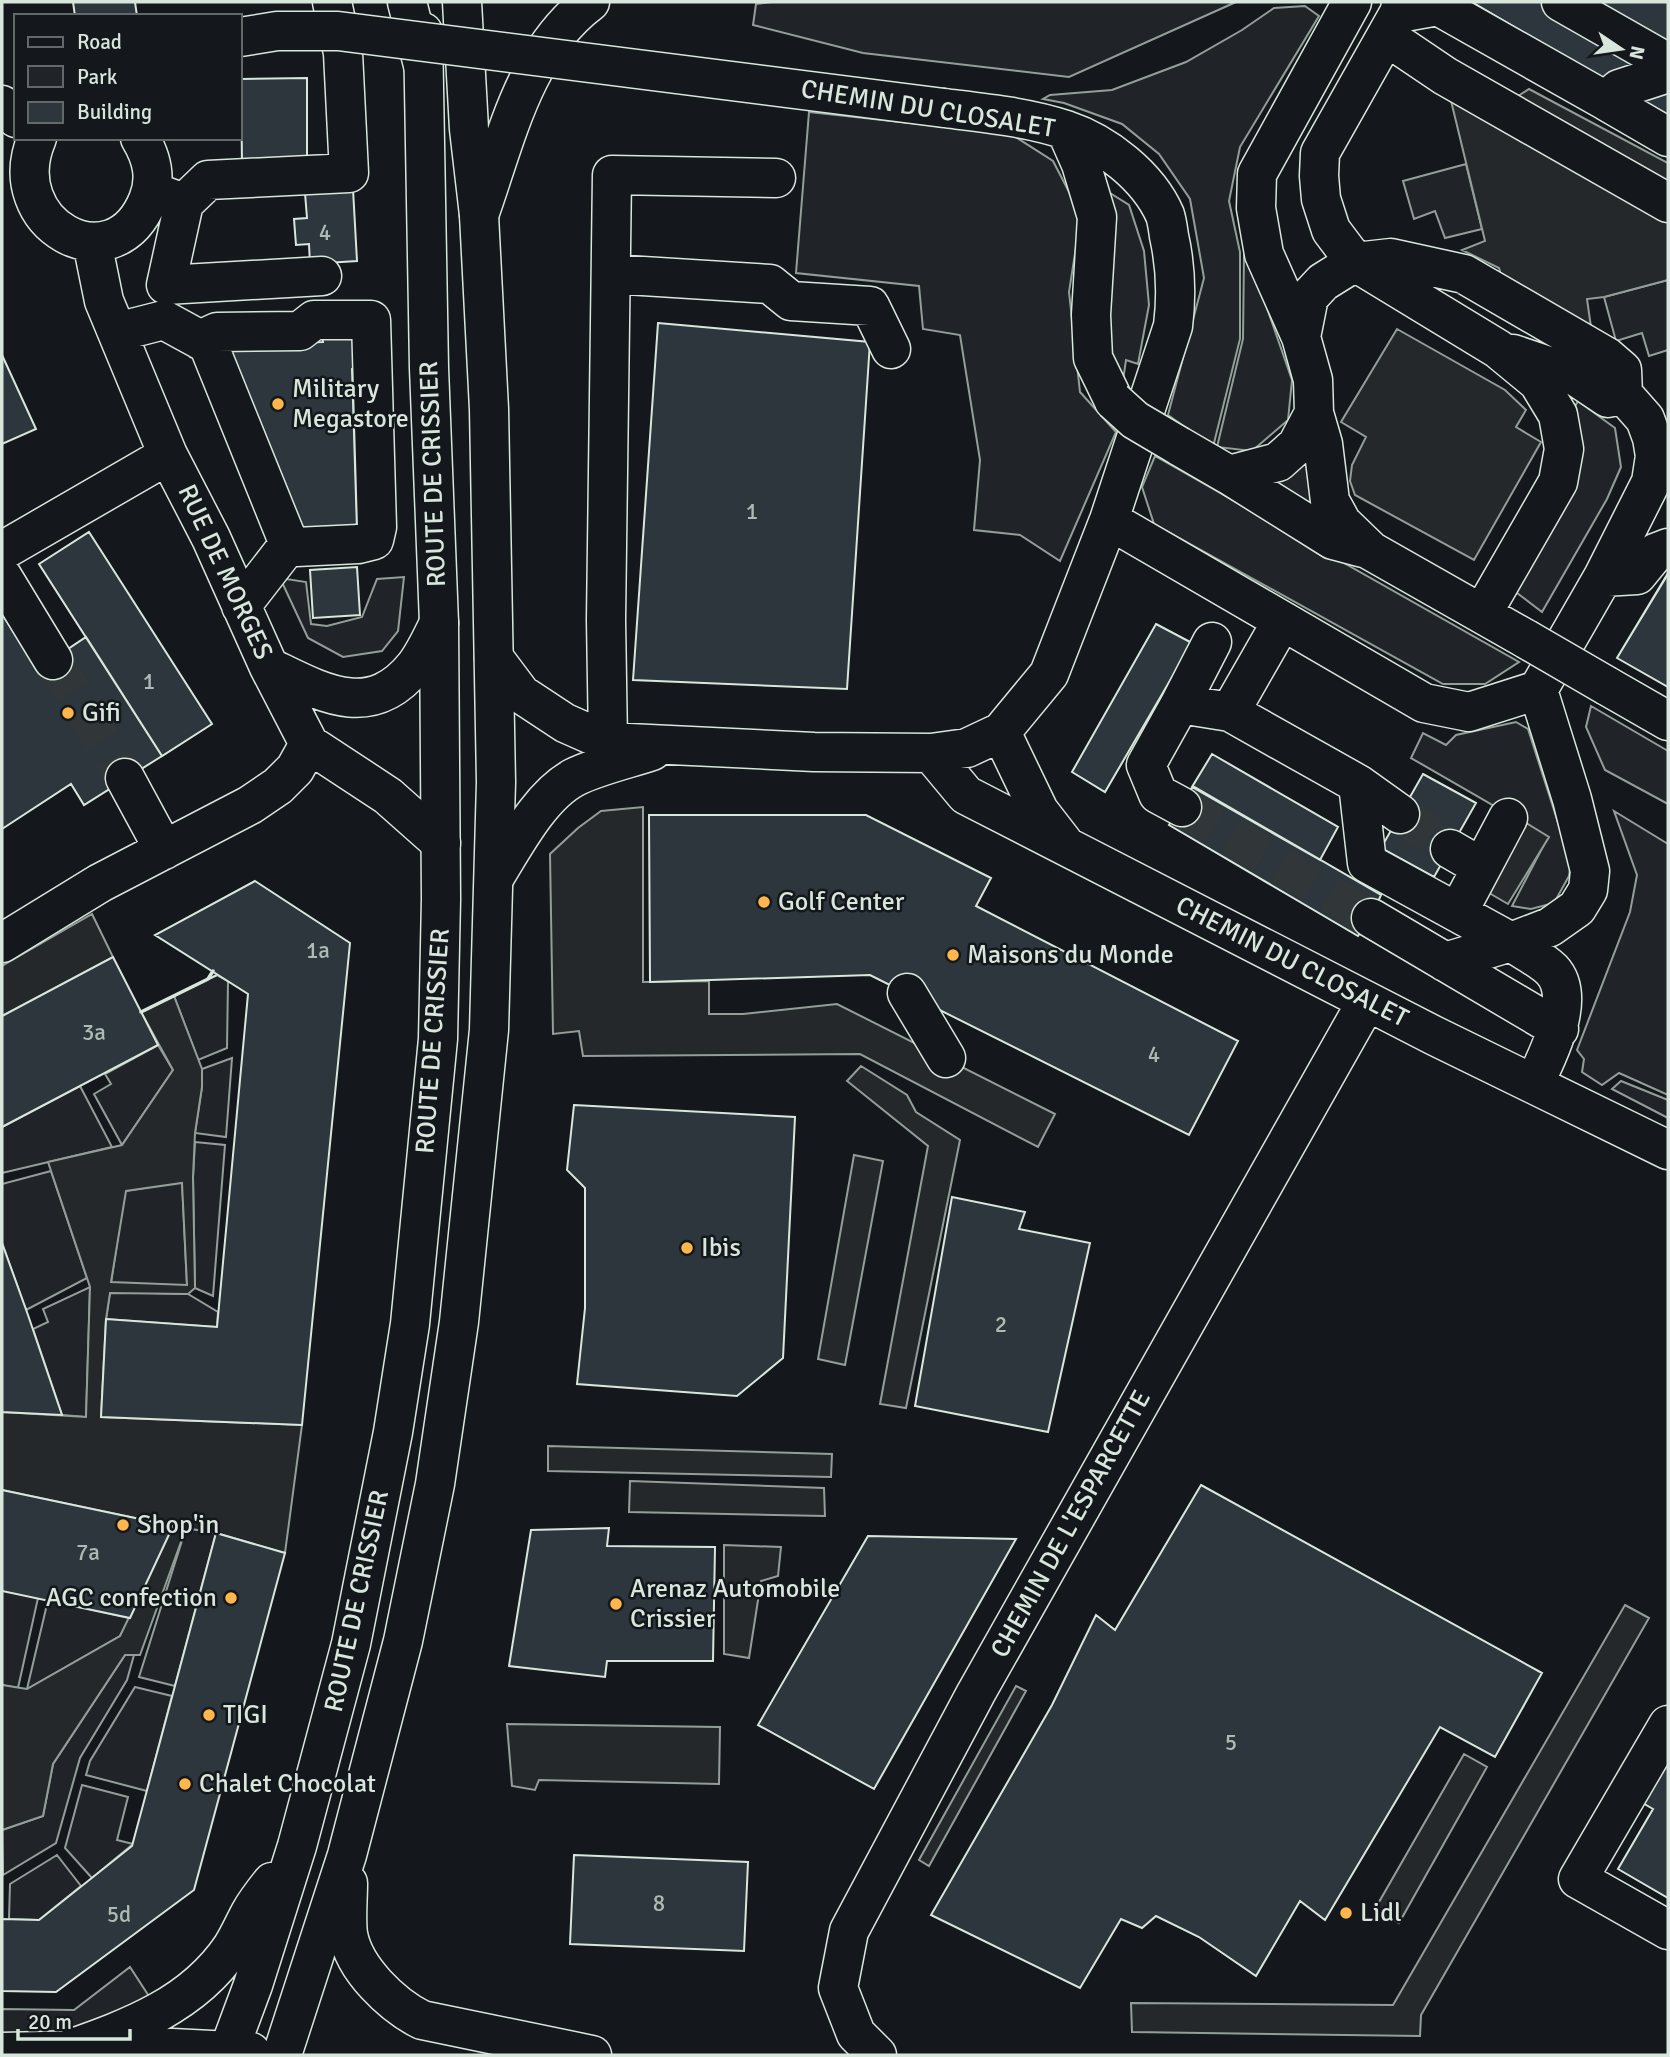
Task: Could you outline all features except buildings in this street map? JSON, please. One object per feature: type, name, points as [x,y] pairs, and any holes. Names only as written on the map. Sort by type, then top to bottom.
[{"type":"main road","points":[[36,140],[29,151],[24,169],[24,188],[30,206],[40,222],[73,240],[92,242],[112,238],[130,227],[144,211],[168,197],[208,180],[349,173],[343,53],[332,2]]},
{"type":"main road","points":[[407,2],[423,65]]},
{"type":"main road","name":"ROUTE DE CRISSIER","points":[[228,2053],[297,1846],[351,1644],[393,1432],[410,1324],[438,1039],[441,843],[439,623],[429,368],[423,2]]},
{"type":"main road","name":"ROUTE DE CRISSIER","points":[[282,2055],[347,1855],[403,1640],[435,1484],[459,1322],[489,1030],[496,782],[489,409],[479,215],[469,129],[463,2]]},
{"type":"main road","points":[[479,215],[524,86],[553,38],[571,16],[590,2]]},
{"type":"main road","points":[[1352,2],[1257,174],[1256,208],[1264,254],[1301,337],[1313,380],[1314,413],[1323,444],[1330,501],[1342,523],[1371,551]]},
{"type":"main road","points":[[1561,2],[1668,63]]},
{"type":"main road","points":[[1482,614],[1558,482],[1564,449],[1558,415],[1538,382],[1498,349],[1355,262],[1331,230],[1321,199],[1320,153],[1401,21],[1438,6],[1668,137]]},
{"type":"main road","points":[[1401,21],[1445,75],[1668,203]]},
{"type":"main road","name":"CHEMIN DU CLOSALET","points":[[242,37],[276,31],[338,31],[1015,117],[1066,130],[1104,147],[1129,168],[1165,215],[1176,265],[1177,293],[1173,326],[1109,520],[1049,674],[1001,732],[967,748],[931,753],[814,752],[608,742],[565,723],[521,694],[495,658]]},
{"type":"main road","points":[[1606,101],[1619,89],[1668,73]]},
{"type":"main road","points":[[1066,130],[1081,164],[1097,217],[1091,315],[1093,358],[1114,401],[1135,420],[1333,540],[1371,551],[1668,721]]},
{"type":"main road","points":[[141,140],[149,155],[153,173],[168,197],[166,285],[322,276]]},
{"type":"main road","points":[[608,742],[606,620],[612,175],[776,178]]},
{"type":"main road","name":"RUE DE MORGES","points":[[92,242],[104,301],[169,455],[309,744],[388,796],[441,843]]},
{"type":"main road","points":[[1109,520],[1424,703],[1469,712],[1538,690],[1603,577],[1651,482],[1655,456],[1652,438],[1645,419],[1623,394],[1622,370],[1607,357],[1464,274],[1391,258],[1355,262],[1323,282],[1309,297],[1301,337]]},
{"type":"main road","points":[[611,274],[770,284],[791,301],[870,306],[891,349]]},
{"type":"main road","points":[[117,331],[164,320],[200,340],[208,344],[289,544],[296,547],[358,544],[374,540],[377,527],[371,320],[314,320],[300,331],[217,332],[200,340]]},
{"type":"main road","points":[[1498,349],[1572,374],[1608,398],[1623,394]]},
{"type":"main road","points":[[1229,475],[1278,462],[1297,445],[1314,413]]},
{"type":"main road","points":[[2,551],[169,455]]},
{"type":"main road","points":[[241,606],[289,544]]},
{"type":"main road","points":[[1603,577],[1637,575],[1655,553],[1668,548]]},
{"type":"main road","points":[[2,576],[53,660]]},
{"type":"main road","points":[[1230,712],[1282,621]]},
{"type":"main road","points":[[270,667],[317,691],[341,698],[384,692],[416,665],[439,623]]},
{"type":"main road","points":[[1182,807],[1158,794],[1146,765],[1212,642]]},
{"type":"main road","points":[[1445,962],[1550,927],[1577,908],[1588,890],[1590,871],[1572,799],[1538,690]]},
{"type":"main road","points":[[1180,704],[1230,712],[1358,784],[1400,814]]},
{"type":"main road","points":[[1001,732],[1040,811],[1067,846]]},
{"type":"main road","points":[[2,943],[100,883],[250,805],[278,786],[295,769],[309,744]]},
{"type":"main road","name":"CHEMIN DU CLOSALET","points":[[494,878],[532,818],[551,797],[574,778],[667,746]]},
{"type":"main road","name":"CHEMIN DU CLOSALET","points":[[931,753],[966,795],[1367,1001],[1668,1150]]},
{"type":"main road","points":[[125,778],[164,850]]},
{"type":"main road","points":[[1358,784],[1367,863],[1511,942],[1553,971],[1562,993],[1559,1029],[1534,1084]]},
{"type":"main road","points":[[1458,912],[1466,858],[1508,818]]},
{"type":"main road","points":[[1371,918],[1559,1029]]},
{"type":"main road","points":[[907,993],[946,1058]]},
{"type":"main road","name":"CHEMIN DE L'ESPARCETTE","points":[[877,2055],[856,2034],[838,1988],[849,1931],[976,1693],[1367,1001]]},
{"type":"main road","points":[[1668,1725],[1578,1879],[1668,1930]]},
{"type":"main road","points":[[67,2050],[116,2033],[167,2009],[199,1983],[232,1947],[251,1911],[297,1846]]},
{"type":"main road","points":[[347,1855],[348,1935],[359,1959],[381,1990],[403,2010],[422,2020],[592,2054]]},
{"type":"main road","points":[[2,2052],[172,2048],[288,2055]]},
{"type":"main road","points":[[551,2055],[617,2055]]},
{"type":"green space","points":[[1236,2],[1069,77],[863,53],[753,25],[756,4]]},
{"type":"green space","points":[[1305,6],[1319,16],[1240,147],[1229,201],[1240,252],[1240,339],[1213,447],[1168,415],[1204,278],[1190,199],[1159,154],[1122,124],[1064,103],[1043,99],[1050,95],[1112,90],[1186,62],[1274,8]]},
{"type":"green space","points":[[809,112],[1011,134],[1053,161],[1081,215],[1069,292],[1080,392],[1116,432],[1060,561],[1020,535],[974,530],[980,460],[960,335],[923,329],[919,286],[796,273]]},
{"type":"green space","points":[[1466,164],[1482,229],[1445,238],[1435,211],[1414,219],[1403,181]]},
{"type":"green space","points":[[1110,193],[1129,205],[1144,251],[1149,305],[1138,364],[1126,360],[1122,387],[1101,346]]},
{"type":"green space","points":[[1244,254],[1250,259],[1292,380],[1288,420],[1252,451],[1217,447],[1243,339]]},
{"type":"green space","points":[[1668,280],[1668,350],[1649,356],[1642,333],[1616,341],[1604,297]]},
{"type":"green space","points":[[1578,401],[1615,428],[1621,467],[1607,499],[1542,612],[1513,590]]},
{"type":"green space","points":[[1312,449],[1314,516],[1261,485]]},
{"type":"green space","points":[[1155,456],[1519,662],[1485,684],[1443,684],[1154,524],[1142,487]]},
{"type":"green space","points":[[404,577],[398,631],[382,651],[343,657],[308,638],[280,578],[306,582],[311,624],[327,626],[362,617],[377,579]]},
{"type":"green space","points":[[1591,706],[1668,751],[1668,804],[1605,770],[1586,727]]},
{"type":"green space","points":[[1516,722],[1528,729],[1571,863],[1569,876],[1554,903],[1531,909],[1512,906],[1548,837],[1411,758],[1423,733],[1446,745],[1456,735]]},
{"type":"green space","points":[[1614,811],[1668,844],[1668,1095],[1619,1073],[1602,1085],[1582,1072],[1584,1059],[1577,1050],[1630,912],[1637,875]]},
{"type":"green space","points":[[217,975],[228,981],[227,1048],[198,1060],[174,996]]},
{"type":"green space","points":[[158,1045],[173,1070],[122,1145],[94,1094],[111,1084],[105,1074]]},
{"type":"green space","points":[[232,1058],[226,1137],[195,1133],[202,1069]]},
{"type":"green space","points":[[1621,1081],[1668,1100],[1668,1118],[1612,1089]]},
{"type":"green space","points":[[80,1086],[112,1147],[2,1173],[2,1127]]},
{"type":"green space","points":[[195,1142],[225,1145],[213,1296],[195,1288]]},
{"type":"green space","points":[[51,1171],[87,1278],[26,1310],[2,1243],[2,1184]]},
{"type":"green space","points":[[182,1182],[187,1286],[111,1283],[125,1191]]},
{"type":"green space","points":[[90,1287],[86,1417],[62,1415],[33,1329],[48,1322],[43,1309]]},
{"type":"green space","points":[[110,1292],[188,1294],[218,1312],[217,1327],[106,1319]]},
{"type":"green space","points":[[186,1528],[216,1533],[175,1686],[139,1677]]},
{"type":"green space","points":[[4,1590],[38,1598],[18,1688],[2,1685]]},
{"type":"green space","points":[[48,1600],[130,1618],[120,1636],[27,1689]]},
{"type":"green space","points":[[125,1655],[134,1655],[127,1680],[80,1758],[56,1843],[3,1875],[2,1830],[43,1816],[53,1764]]},
{"type":"green space","points":[[135,1687],[172,1696],[147,1791],[86,1775],[90,1761]]},
{"type":"green space","points":[[82,1785],[128,1797],[117,1840],[133,1844],[92,1878],[65,1848]]},
{"type":"green space","points":[[57,1855],[81,1886],[39,1920],[9,1919],[10,1884]]},
{"type":"green space","points":[[130,1967],[154,2004],[84,2027],[2,2038],[2,2009],[74,2010]]},
{"type":"shaded area","points":[[1445,76],[1501,107],[1529,89],[1668,163],[1668,280],[1587,299],[1592,334],[1503,282],[1499,268],[1462,250],[1485,241]]},
{"type":"shaded area","points":[[1397,329],[1505,390],[1526,410],[1516,427],[1541,442],[1474,560],[1355,495],[1350,481],[1352,465],[1366,437],[1341,422]]},
{"type":"shaded area","points":[[643,807],[643,982],[709,981],[709,1014],[743,1014],[837,1004],[1055,1114],[1038,1147],[860,1054],[583,1056],[579,1031],[553,1034],[550,854],[601,811]]},
{"type":"shaded area","points":[[1523,821],[1549,837],[1508,904],[1484,890]]},
{"type":"shaded area","points":[[92,914],[113,957],[2,1016],[2,966]]},
{"type":"shaded area","points":[[174,996],[202,1069],[193,1177],[195,1288],[188,1294],[110,1293],[106,1319],[101,1417],[302,1425],[285,1553],[216,1533],[186,1528],[140,1655],[125,1655],[53,1764],[43,1816],[2,1830],[2,1685],[27,1689],[120,1636],[173,1526],[2,1490],[2,1412],[86,1417],[90,1287],[48,1162],[122,1145],[173,1070],[141,1012]],"holes":[[[182,1183],[187,1285],[111,1282],[126,1191]]]},
{"type":"shaded area","points":[[861,1066],[907,1095],[916,1112],[960,1140],[906,1408],[880,1404],[928,1146],[847,1081]]},
{"type":"shaded area","points":[[854,1155],[883,1161],[845,1365],[818,1359]]},
{"type":"shaded area","points":[[548,1446],[832,1454],[831,1477],[548,1471]]},
{"type":"shaded area","points":[[630,1481],[824,1488],[825,1516],[629,1512]]},
{"type":"shaded area","points":[[724,1545],[781,1547],[778,1576],[761,1581],[749,1658],[724,1654]]},
{"type":"shaded area","points":[[1625,1605],[1649,1618],[1421,2015],[1420,2036],[1132,2032],[1131,2003],[1393,2005]]},
{"type":"shaded area","points":[[1016,1686],[1026,1691],[929,1866],[919,1860]]},
{"type":"shaded area","points":[[507,1724],[720,1727],[719,1784],[539,1780],[535,1790],[512,1786]]},
{"type":"shaded area","points":[[1464,1754],[1487,1767],[1399,1923],[1375,1909]]},
{"type":"tunnel","points":[[53,660],[125,778]]},
{"type":"tunnel","points":[[1182,807],[1371,918]]},
{"type":"tunnel","points":[[1400,814],[1450,849]]},
{"type":"fence","points":[[141,1012],[217,975]]},
{"type":"wall","points":[[141,1012],[208,979],[213,971]]},
{"type":"place","name":"Military Megastore","points":[[278,404]]},
{"type":"place","name":"Gifi","points":[[68,713]]},
{"type":"place","name":"Golf Center","points":[[764,902]]},
{"type":"place","name":"Maisons du Monde","points":[[953,955]]},
{"type":"place","name":"Ibis","points":[[687,1248]]},
{"type":"place","name":"Shop'in","points":[[123,1525]]},
{"type":"place","name":"AGC confection","points":[[231,1598]]},
{"type":"place","name":"Arenaz Automobile Crissier","points":[[616,1604]]},
{"type":"place","name":"TIGI","points":[[209,1715]]},
{"type":"place","name":"Chalet Chocolat","points":[[185,1784]]},
{"type":"place","name":"Lidl","points":[[1346,1913]]}]
